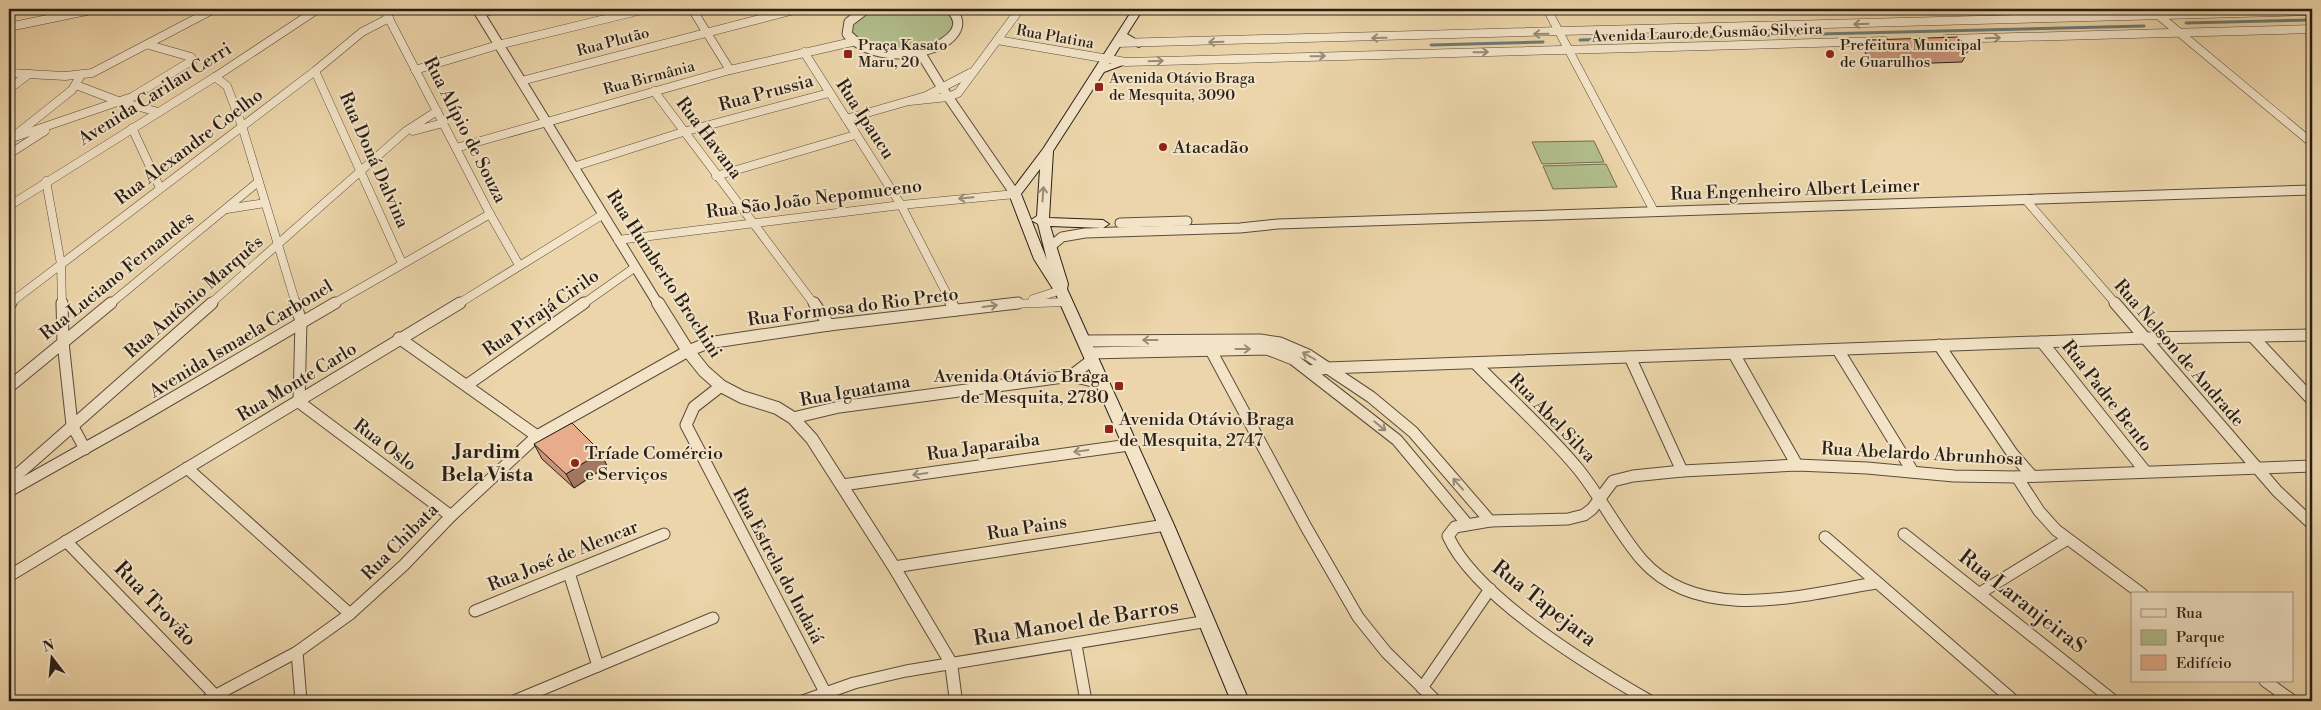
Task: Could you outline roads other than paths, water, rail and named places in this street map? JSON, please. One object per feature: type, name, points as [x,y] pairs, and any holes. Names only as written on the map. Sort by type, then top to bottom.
[{"type":"main road","points":[[1014,194],[1048,151],[1138,9]]},
{"type":"main road","points":[[1120,39],[1139,44]]},
{"type":"main road","points":[[1104,64],[1126,62]]},
{"type":"main road","points":[[1040,221],[1048,151]]},
{"type":"main road","points":[[1014,194],[1026,203],[1040,221],[1062,284],[1063,296]]},
{"type":"main road","points":[[1014,194],[1035,246],[1055,285],[1063,296],[1166,525],[1208,621],[1240,701]]},
{"type":"main road","points":[[1040,221],[1104,224]]},
{"type":"street","points":[[9,27],[91,9]]},
{"type":"street","points":[[190,9],[191,21]]},
{"type":"street","points":[[9,73],[81,76],[112,64],[214,9]]},
{"type":"street","name":"Rua Alípio de Souza","points":[[384,9],[490,214],[519,265]]},
{"type":"street","points":[[478,11],[498,9]]},
{"type":"street","points":[[415,70],[498,45],[646,9]]},
{"type":"street","points":[[692,9],[730,70]]},
{"type":"street","name":"Rua Plutão","points":[[521,81],[706,31],[798,9]]},
{"type":"street","points":[[848,9],[864,10]]},
{"type":"street","points":[[864,10],[854,18],[847,29],[852,42],[864,50],[886,55],[920,52],[944,43],[957,30],[958,18],[950,9]]},
{"type":"street","points":[[910,101],[948,97],[958,93],[973,70],[1020,9]]},
{"type":"street","points":[[1547,9],[1654,211]]},
{"type":"street","points":[[2151,9],[2312,143]]},
{"type":"street","name":"Avenida Carilau Cerri","points":[[9,206],[46,181],[215,77],[313,10]]},
{"type":"street","name":"Rua Humberto Brochini","points":[[478,11],[634,268],[688,351],[704,371],[721,386],[742,397],[777,408],[793,418],[812,439],[894,567],[951,663],[956,701]]},
{"type":"street","name":"Avenida Lauro de Gusmão Silveira","points":[[1139,44],[2160,17],[2312,11]]},
{"type":"street","name":"Rua Alexandre Coelho","points":[[9,304],[315,71],[362,32],[390,18]]},
{"type":"street","points":[[1937,40],[2312,29]]},
{"type":"street","name":"Rua Platina","points":[[997,40],[1104,64]]},
{"type":"street","name":"Avenida Lauro de Gusmão Silveira","points":[[1126,62],[1891,41]]},
{"type":"street","name":"Rua Birmânia","points":[[456,148],[545,121],[730,70],[852,42]]},
{"type":"street","points":[[1193,59],[1194,43]]},
{"type":"street","points":[[10,139],[139,94],[193,60],[149,45]]},
{"type":"street","name":"Rua Ipaucu","points":[[804,52],[901,205],[955,310]]},
{"type":"street","points":[[920,52],[942,88],[1014,194]]},
{"type":"street","points":[[846,119],[910,101],[942,88],[973,70]]},
{"type":"street","name":"Rua Doná Dalvina","points":[[315,71],[362,170],[402,263]]},
{"type":"street","points":[[9,89],[29,74]]},
{"type":"street","points":[[10,139],[76,85],[81,76]]},
{"type":"street","points":[[215,77],[227,86],[242,126],[301,321],[298,402]]},
{"type":"street","points":[[76,85],[118,101],[158,112]]},
{"type":"street","name":"Rua Havana","points":[[654,91],[716,176],[795,276],[828,325]]},
{"type":"street","name":"Rua Prussia","points":[[573,167],[683,132],[829,93]]},
{"type":"street","name":"Rua Antônio Marquês","points":[[9,482],[72,424],[401,136],[421,120],[437,111]]},
{"type":"street","points":[[9,154],[59,123]]},
{"type":"street","name":"Rua Antônio Marquês","points":[[401,136],[425,126],[443,123]]},
{"type":"street","points":[[132,128],[160,188]]},
{"type":"street","points":[[716,176],[855,134]]},
{"type":"street","points":[[46,181],[61,264],[63,342],[72,424],[85,450]]},
{"type":"street","name":"Rua Luciano Fernandes","points":[[9,387],[258,182]]},
{"type":"street","name":"Rua Engenheiro Albert Leimer","points":[[1035,246],[1062,237],[1085,233],[1240,228],[1278,224],[2312,190]]},
{"type":"street","name":"Rua São João Nepomuceno","points":[[618,240],[901,205],[1014,194]]},
{"type":"street","name":"Rua Nelson de Andrade","points":[[2025,199],[2286,501],[2312,524]]},
{"type":"street","name":"Rua Luciano Fernandes","points":[[224,210],[265,203]]},
{"type":"street","name":"Avenida Ismaela Carbonel","points":[[9,491],[85,450],[301,321],[490,214]]},
{"type":"street","name":"Rua Monte Carlo","points":[[9,576],[298,402],[399,338],[602,215]]},
{"type":"street","name":"Rua Engenheiro Albert Leimer","points":[[1048,242],[1075,227],[1104,224],[1240,220],[1278,224]]},
{"type":"street","name":"Rua Pirajá Cirilo","points":[[467,385],[634,268]]},
{"type":"street","name":"Rua Formosa do Rio Preto","points":[[688,351],[708,343],[828,325],[1063,296]]},
{"type":"street","points":[[1310,372],[1327,368],[1476,364],[1938,345],[2312,335]]},
{"type":"street","points":[[2253,337],[2312,400]]},
{"type":"street","points":[[399,338],[537,436]]},
{"type":"street","points":[[1208,345],[1242,339],[1280,343],[1308,355],[1372,397],[1413,432],[1490,521]]},
{"type":"street","name":"Rua Padre Bento","points":[[2042,342],[2145,471]]},
{"type":"street","points":[[1208,345],[1334,578],[1358,617],[1386,652],[1436,701]]},
{"type":"street","points":[[1072,376],[1088,351],[1208,345],[1275,350],[1293,359],[1397,440],[1467,524]]},
{"type":"street","points":[[1938,345],[2012,452],[2032,476]]},
{"type":"street","points":[[1838,350],[1913,472]]},
{"type":"street","name":"Rua Chibata","points":[[210,698],[297,652],[350,614],[404,565],[452,516],[537,436],[688,351]]},
{"type":"street","points":[[1734,354],[1797,466]]},
{"type":"street","points":[[1630,357],[1682,471]]},
{"type":"street","name":"Rua Abel Silva","points":[[1476,364],[1578,469],[1601,498],[1625,541],[1642,562],[1680,589],[1715,598],[1761,598],[1876,583]]},
{"type":"street","name":"Rua Iguatama","points":[[793,418],[839,407],[1072,376],[1102,383]]},
{"type":"street","name":"Rua Estrela do Indaiá","points":[[721,386],[694,406],[688,414],[686,425],[824,692]]},
{"type":"street","name":"Rua Oslo","points":[[298,402],[452,516]]},
{"type":"street","name":"Rua Japaraiba","points":[[842,485],[1129,445]]},
{"type":"street","name":"Rua Abelardo Abrunhosa","points":[[1467,524],[1490,521],[1568,519],[1584,515],[1601,498],[1613,481],[1619,478],[1682,471],[1797,466],[1954,476],[2017,477],[2312,466]]},
{"type":"street","points":[[187,468],[350,614]]},
{"type":"street","points":[[2017,477],[2039,511],[2066,540],[2139,592]]},
{"type":"street","name":"Rua Tapejara","points":[[1467,524],[1455,527],[1448,536],[1453,549],[1473,574],[1526,620],[1601,673],[1650,701]]},
{"type":"street","name":"Rua Pains","points":[[894,567],[1166,525]]},
{"type":"street","name":"Rua José de Alencar","points":[[475,611],[664,534]]},
{"type":"street","name":"Rua LaranjeiraS","points":[[1904,534],[2114,701]]},
{"type":"street","points":[[1825,537],[2014,701]]},
{"type":"street","points":[[1980,593],[2066,540]]},
{"type":"street","name":"Rua Trovão","points":[[66,541],[210,698]]},
{"type":"street","points":[[569,573],[598,666]]},
{"type":"street","points":[[1422,688],[1490,588]]},
{"type":"street","points":[[514,701],[713,618]]},
{"type":"street","name":"Rua Manoel de Barros","points":[[803,701],[824,692],[895,673],[1076,645],[1208,621]]},
{"type":"street","points":[[1076,645],[1086,701]]},
{"type":"street","points":[[297,652],[302,701]]},
{"type":"street","points":[[2266,682],[2293,701]]},
{"type":"street","points":[[1422,688],[1426,701]]},
{"type":"waterway","points":[[2186,23],[2312,20]]},
{"type":"waterway","points":[[1580,40],[2144,26]]},
{"type":"waterway","points":[[1431,45],[1543,42]]},
{"type":"place","name":"Praça Kasato Maru, 20","points":[[848,54]]},
{"type":"place","name":"Prefeitura Municipal de Guarulhos","points":[[1830,54]]},
{"type":"place","name":"Avenida Otávio Braga de Mesquita, 3090","points":[[1099,87]]},
{"type":"place","name":"Atacadão","points":[[1163,147]]},
{"type":"place","name":"Avenida Otávio Braga de Mesquita, 2780","points":[[1119,386]]},
{"type":"place","name":"Avenida Otávio Braga de Mesquita, 2747","points":[[1109,429]]},
{"type":"place","name":"Tríade Comércio e Serviços","points":[[575,463]]},
{"type":"district","name":"Jardim Bela Vista","points":[[487,464]]}]
